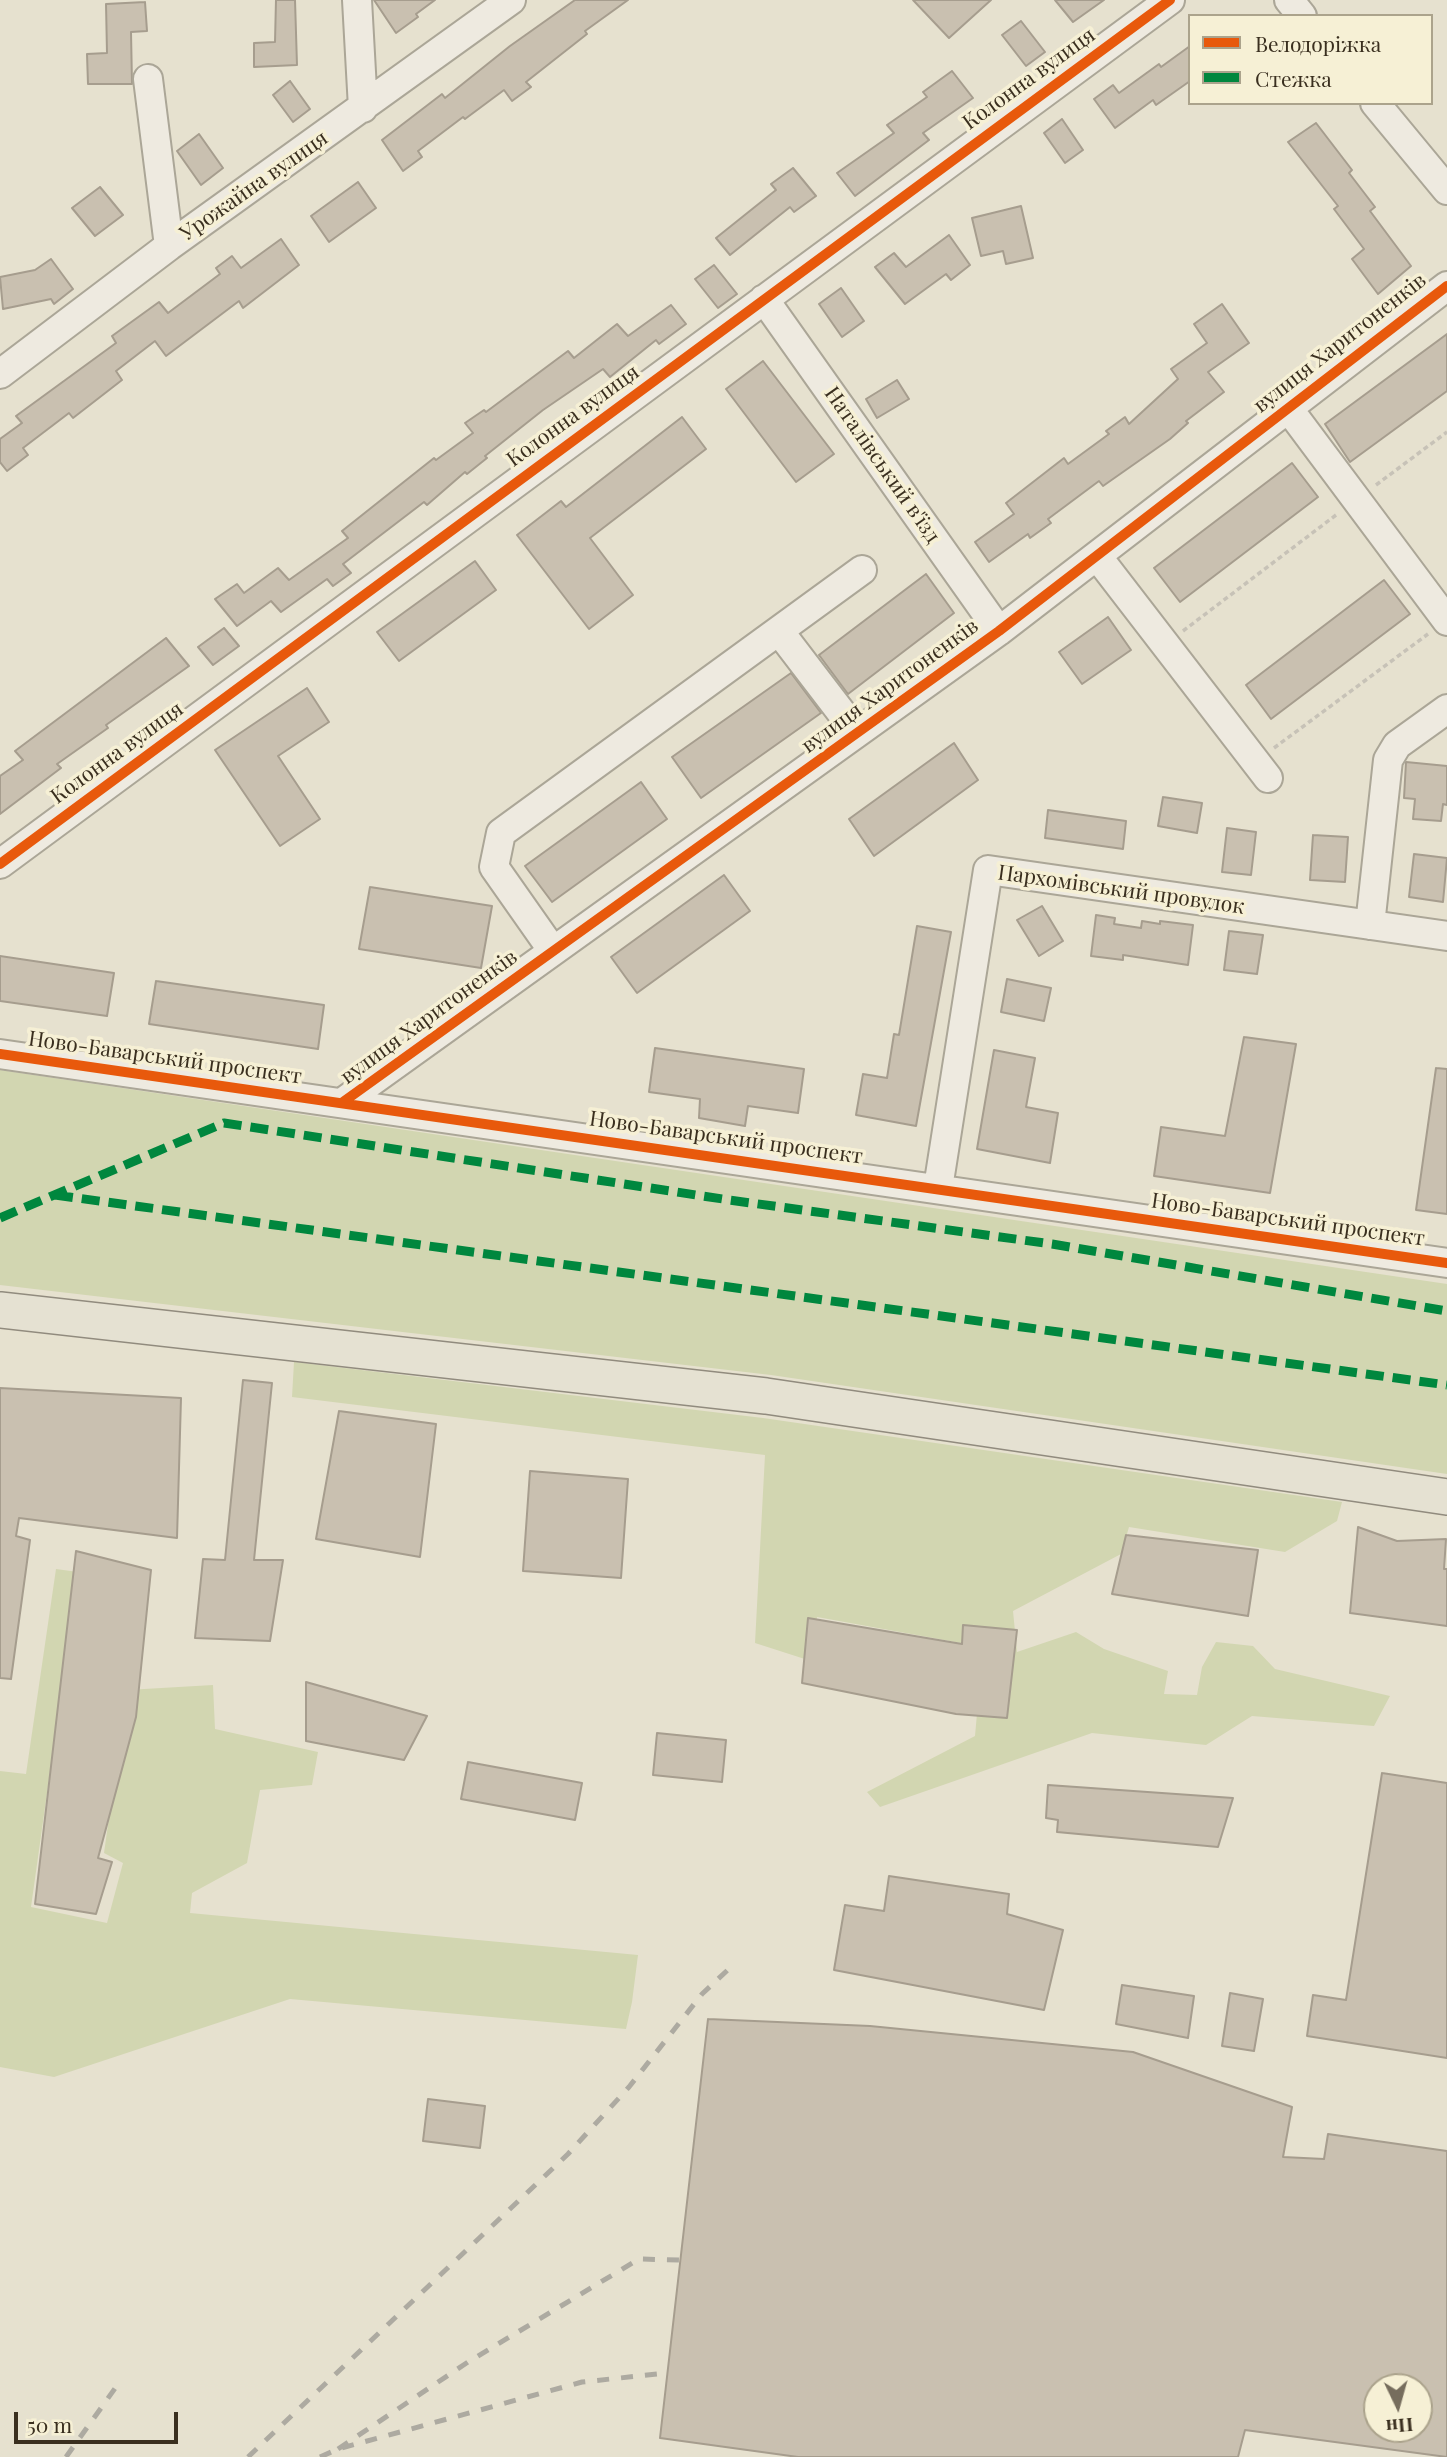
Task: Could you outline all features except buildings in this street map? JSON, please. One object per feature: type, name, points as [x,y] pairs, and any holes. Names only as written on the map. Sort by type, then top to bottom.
[{"type":"main road","points":[[0,1310],[766,1396],[1447,1497]]},
{"type":"street","points":[[357,0],[363,108]]},
{"type":"street","name":"Урожайна вулиця","points":[[0,374],[170,246],[511,0]]},
{"type":"street","name":"Колонна вулиця","points":[[0,864],[1170,0]]},
{"type":"street","points":[[1289,0],[1300,14]]},
{"type":"street","points":[[148,79],[170,246]]},
{"type":"street","points":[[1377,105],[1447,190]]},
{"type":"street","name":"вулиця Харитоненків","points":[[343,1102],[999,631],[1447,286]]},
{"type":"street","name":"Наталівський в'їзд","points":[[764,299],[999,631]]},
{"type":"street","points":[[1288,408],[1447,621]]},
{"type":"street","points":[[1097,556],[1262,770]]},
{"type":"street","points":[[553,951],[494,867],[501,834],[862,570]]},
{"type":"street","points":[[779,631],[857,733]]},
{"type":"street","points":[[1370,925],[1388,760],[1397,745],[1447,709]]},
{"type":"street","name":"Пархомівський провулок","points":[[938,1188],[988,870],[1447,936]]},
{"type":"street","name":"Ново-Баварський проспект","points":[[0,1054],[938,1188],[1447,1264]]},
{"type":"path","points":[[1371,489],[1447,432]]},
{"type":"path","points":[[1165,645],[1338,514]]},
{"type":"path","points":[[1262,770],[1447,621]]},
{"type":"green space","points":[[0,1070],[1447,1284],[1447,1474],[771,1375],[0,1285]]},
{"type":"green space","points":[[294,1362],[763,1418],[1342,1502],[1337,1521],[1285,1552],[1129,1527],[1121,1554],[1013,1611],[1017,1652],[1076,1632],[1104,1649],[1168,1671],[1164,1694],[1197,1695],[1202,1667],[1216,1642],[1253,1646],[1275,1669],[1390,1696],[1374,1726],[1252,1716],[1206,1745],[1092,1733],[880,1807],[867,1792],[975,1736],[983,1647],[817,1617],[811,1661],[755,1643],[765,1455],[292,1397]]},
{"type":"green space","points":[[56,1569],[78,1572],[31,1907],[107,1923],[123,1863],[104,1853],[127,1690],[213,1685],[215,1729],[318,1752],[312,1785],[260,1790],[247,1863],[192,1893],[190,1913],[638,1955],[626,2029],[290,1999],[54,2077],[0,2067],[0,1771],[26,1774]]},
{"type":"railway","points":[[248,2457],[568,2154],[629,2087],[702,1994],[733,1965]]},
{"type":"railway","points":[[338,2449],[468,2362],[639,2259],[680,2260]]},
{"type":"railway","points":[[320,2457],[338,2449],[582,2382],[667,2373]]},
{"type":"railway","points":[[66,2457],[121,2380]]},
{"type":"marked path","points":[[0,1218],[224,1123],[729,1200],[1052,1244],[1447,1311]]},
{"type":"marked path","points":[[55,1195],[1447,1385]]},
{"type":"cycle path","points":[[0,864],[1170,0]]},
{"type":"cycle path","points":[[343,1102],[999,631],[1447,286]]},
{"type":"cycle path","points":[[0,1054],[1447,1263]]}]
